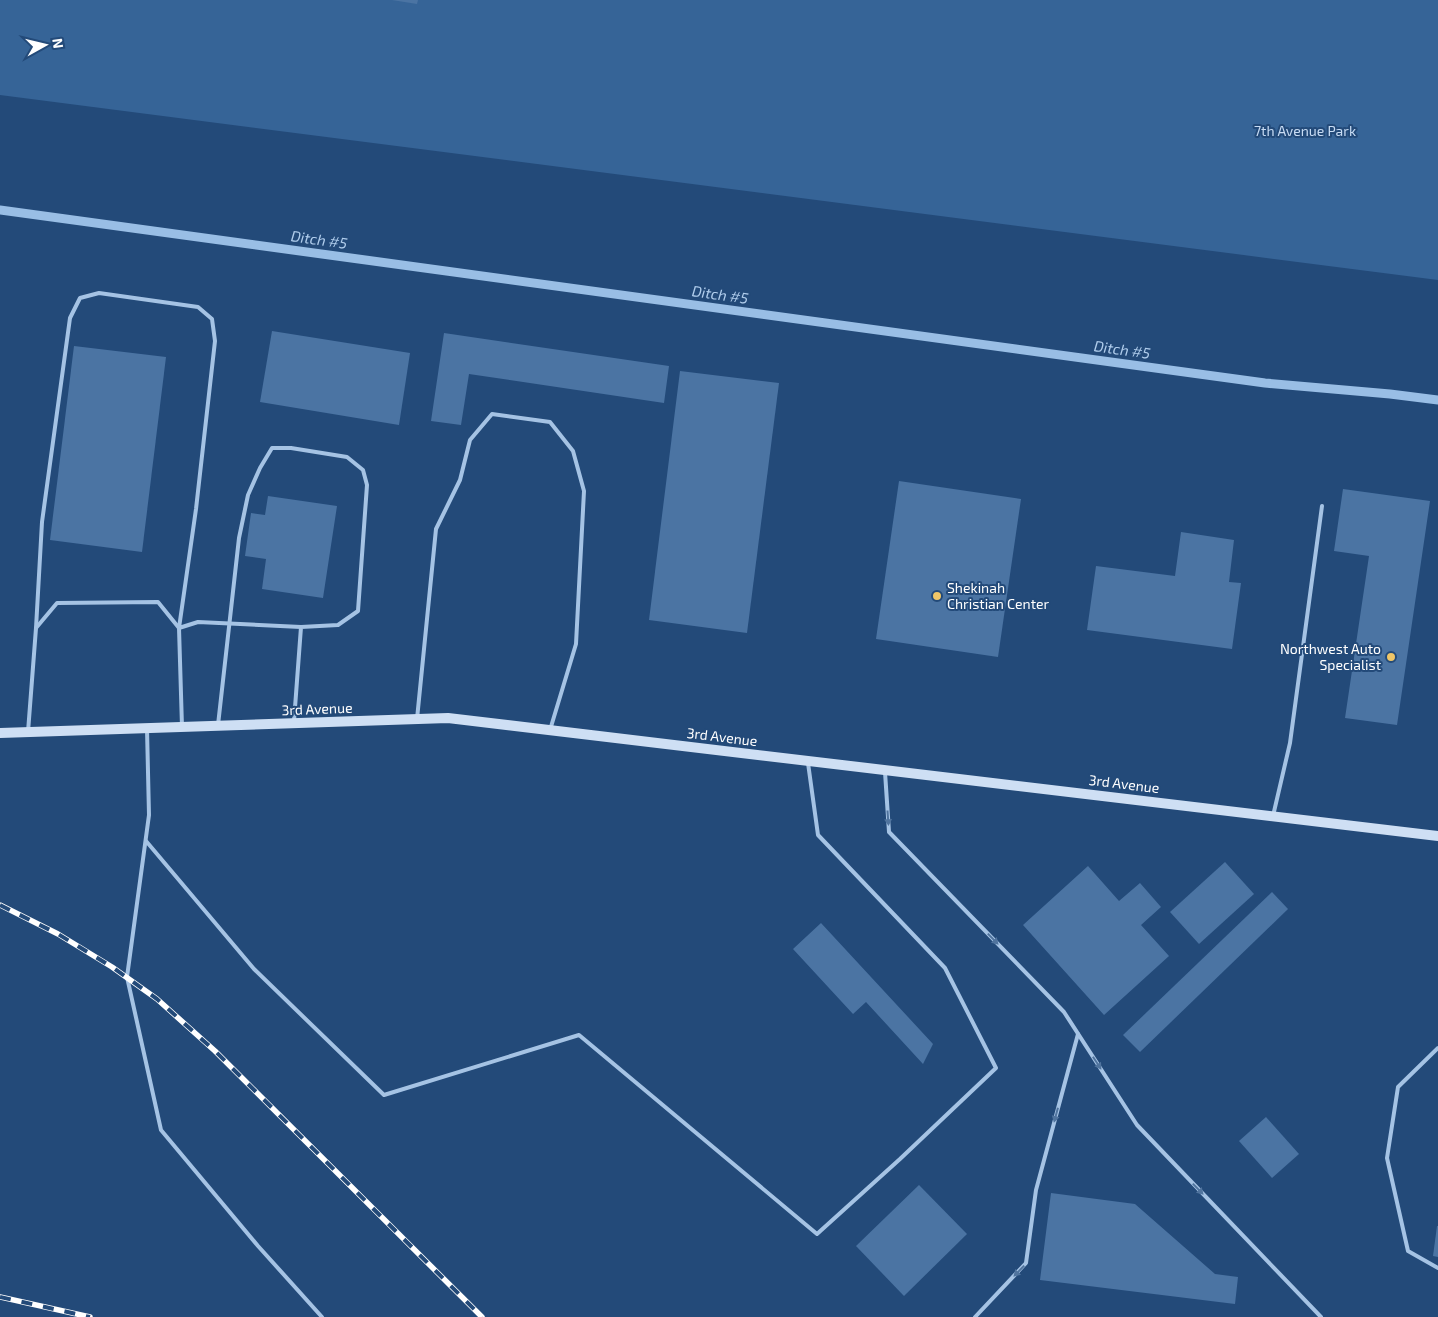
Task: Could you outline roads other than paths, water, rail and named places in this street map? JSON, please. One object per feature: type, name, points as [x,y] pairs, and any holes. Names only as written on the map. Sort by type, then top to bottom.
[{"type":"main road","name":"3rd Avenue","points":[[0,733],[448,718],[1438,836]]},
{"type":"lane","points":[[28,732],[42,522],[70,318],[80,298],[100,292],[198,307],[212,319],[215,341],[196,509],[179,628],[182,727]]},
{"type":"lane","points":[[417,719],[436,530],[460,480],[470,440],[492,414],[550,422],[573,451],[584,491],[576,644],[550,730]]},
{"type":"lane","points":[[179,628],[198,622],[229,624],[301,627],[338,625],[358,611],[368,485],[363,470],[348,457],[291,448],[272,448],[260,468],[248,495],[239,538],[229,624],[218,726]]},
{"type":"lane","points":[[1273,816],[1290,743],[1322,506]]},
{"type":"lane","points":[[36,628],[57,602],[158,602],[179,628]]},
{"type":"lane","points":[[294,723],[301,627]]},
{"type":"lane","points":[[147,728],[150,815],[127,977],[161,1130],[258,1246],[322,1317]]},
{"type":"lane","points":[[146,841],[254,968],[384,1095],[579,1035],[817,1234],[996,1068],[945,968],[818,836],[808,761]]},
{"type":"lane","points":[[885,770],[889,832],[1064,1012],[1137,1125],[1321,1317]]},
{"type":"lane","points":[[975,1317],[1026,1263],[1036,1190],[1078,1034]]},
{"type":"lane","points":[[1438,1048],[1398,1087],[1387,1158],[1408,1251],[1438,1268]]},
{"type":"waterway","name":"Ditch #5","points":[[0,210],[1265,383],[1438,400]]},
{"type":"railway","points":[[0,905],[58,934],[112,967],[157,999],[215,1051],[482,1317]]},
{"type":"railway","points":[[0,1297],[90,1317]]},
{"type":"place","name":"Shekinah Christian Center","points":[[937,596]]},
{"type":"place","name":"Northwest Auto Specialist","points":[[1391,657]]},
{"type":"park label","name":"7th Avenue Park","points":[[1305,131]]}]
